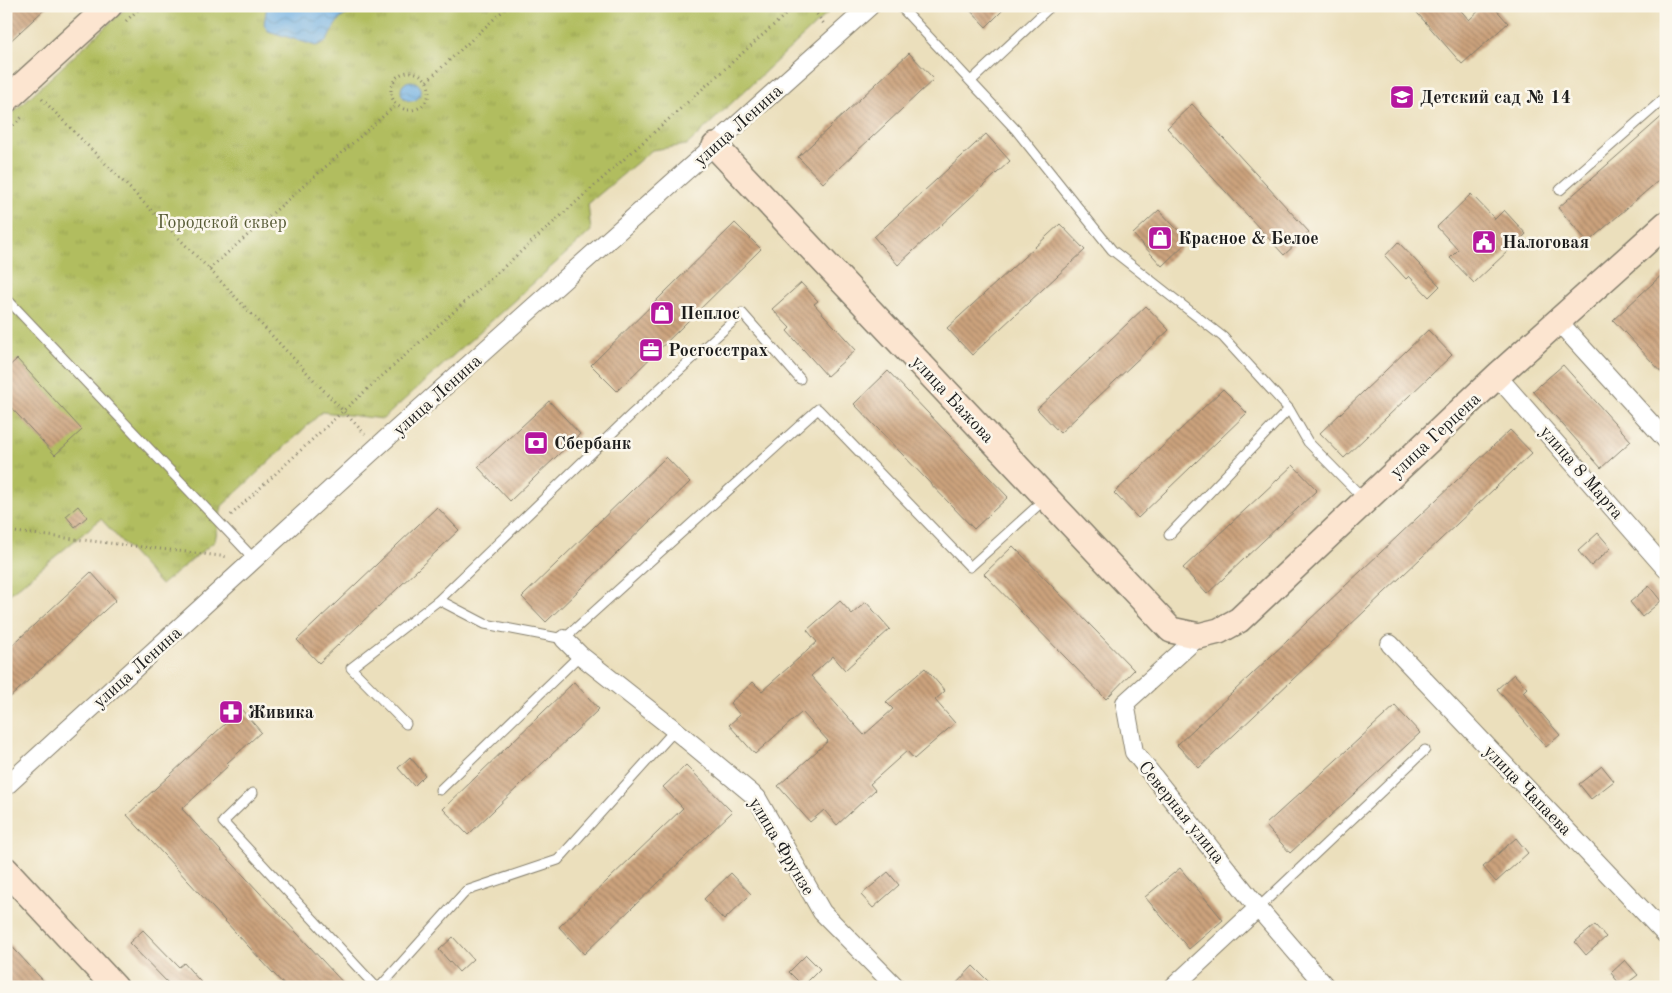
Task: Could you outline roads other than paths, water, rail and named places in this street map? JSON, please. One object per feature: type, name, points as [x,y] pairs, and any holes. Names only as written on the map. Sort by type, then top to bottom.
[{"type":"street","points":[[6,100],[109,6]]},
{"type":"street","name":"улица Ленина","points":[[6,786],[378,447],[870,6]]},
{"type":"street","name":"улица Бажова","points":[[715,146],[1171,630],[1199,636]]},
{"type":"street","name":"улица Герцена","points":[[1199,636],[1219,631],[1239,620],[1497,376],[1666,224]]},
{"type":"street","points":[[1558,321],[1666,440]]},
{"type":"street","name":"улица 8 Марта","points":[[1497,376],[1666,569]]},
{"type":"street","name":"Северная улица","points":[[1199,636],[1125,703],[1134,752],[1258,908],[1326,987]]},
{"type":"street","name":"улица Фрунзе","points":[[564,639],[757,798],[822,912],[896,987]]},
{"type":"street","name":"улица Чапаева","points":[[1390,644],[1666,935]]},
{"type":"street","points":[[6,870],[115,987]]},
{"type":"street","points":[[1173,987],[1258,908]]},
{"type":"lane","points":[[900,6],[1022,137],[1112,250],[1222,338],[1289,409],[1308,442],[1366,500]]},
{"type":"lane","points":[[971,81],[1051,6]]},
{"type":"lane","points":[[1560,190],[1666,97]]},
{"type":"lane","points":[[6,298],[254,560]]},
{"type":"lane","points":[[406,724],[351,668],[439,600],[632,414],[742,313],[800,379]]},
{"type":"lane","points":[[439,600],[485,624],[564,639],[818,409],[970,567],[1046,498]]},
{"type":"lane","points":[[1169,535],[1289,409]]},
{"type":"lane","points":[[440,790],[580,654]]},
{"type":"lane","points":[[380,987],[466,891],[558,860],[675,730]]},
{"type":"lane","points":[[1258,908],[1425,750]]},
{"type":"lane","points":[[253,793],[223,822],[376,987]]},
{"type":"water","points":[[267,6],[378,6],[373,11],[355,12],[344,16],[335,25],[327,41],[316,46],[268,31],[264,24]]},
{"type":"water","points":[[407,81],[415,81],[421,87],[421,95],[415,101],[407,101],[401,95],[401,87]]},
{"type":"place","name":"Детский сад № 14","points":[[1402,97]]},
{"type":"place","name":"Красное & Белое","points":[[1160,238]]},
{"type":"place","name":"Налоговая","points":[[1484,242]]},
{"type":"place","name":"Пеплос","points":[[662,313]]},
{"type":"place","name":"Росгосстрах","points":[[651,350]]},
{"type":"place","name":"Сбербанк","points":[[536,443]]},
{"type":"place","name":"Живика","points":[[231,712]]},
{"type":"park label","name":"Городской сквер","points":[[222,222]]}]
